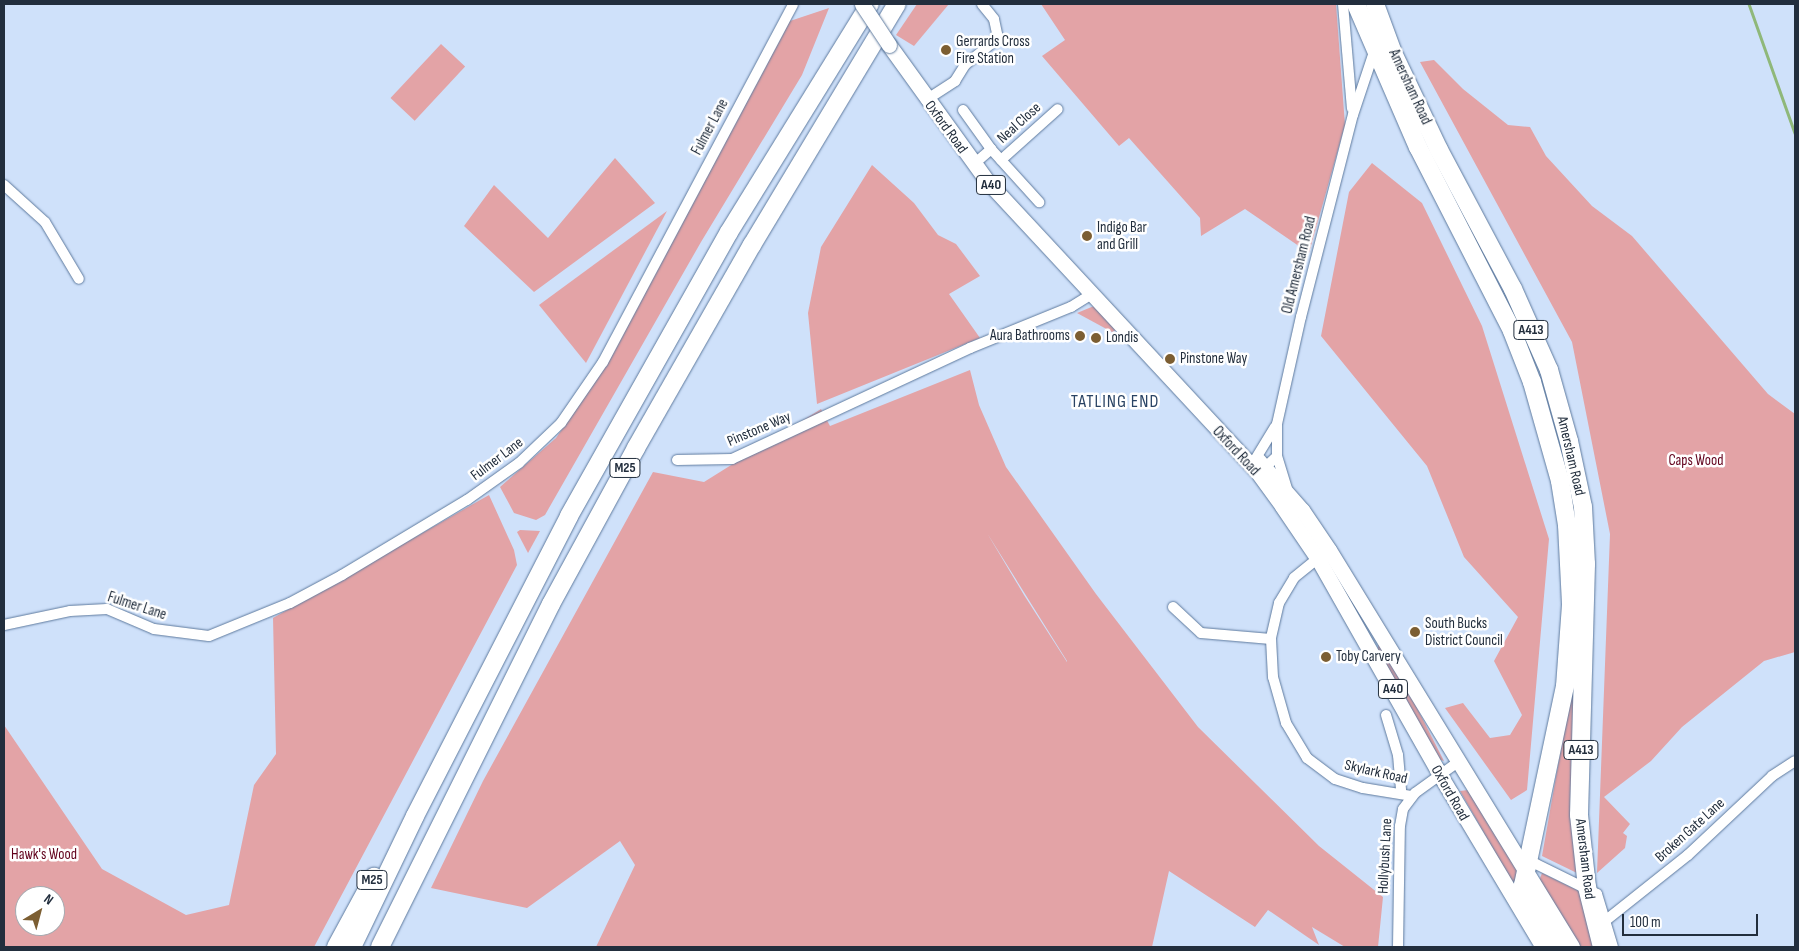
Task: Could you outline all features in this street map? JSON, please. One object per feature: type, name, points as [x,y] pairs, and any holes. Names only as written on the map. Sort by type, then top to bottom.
[{"type":"highway","name":"M25","points":[[352,947],[414,816],[532,584],[664,345],[761,178],[870,4]]},
{"type":"highway","name":"M25","points":[[380,947],[546,612],[636,448],[752,245],[897,4]]},
{"type":"highway","name":"A413","points":[[1356,4],[1418,147],[1512,332],[1532,382],[1560,481],[1567,525],[1571,605],[1565,686],[1526,868],[1525,890],[1557,947]]},
{"type":"highway","name":"Amersham Road","points":[[1375,4],[1393,53],[1431,132],[1512,289],[1549,370],[1569,441],[1583,507],[1586,564],[1579,816],[1587,887],[1602,947]]},
{"type":"highway","name":"M25","points":[[336,947],[377,871],[414,816]]},
{"type":"main road","name":"Oxford Road","points":[[862,4],[926,100],[974,164],[1093,292],[1141,348],[1258,466],[1323,554],[1367,642],[1440,775],[1543,947]]},
{"type":"main road","name":"A40","points":[[1258,466],[1289,494],[1323,554],[1377,627],[1458,762],[1526,868],[1572,947]]},
{"type":"main road","points":[[1367,642],[1377,627]]},
{"type":"street","name":"Fulmer Lane","points":[[4,625],[70,612],[107,609],[154,628],[209,636],[290,603],[342,575],[467,500],[519,463],[560,423],[603,362],[793,4]]},
{"type":"street","points":[[926,100],[955,81],[965,65],[998,38],[994,19],[982,4]]},
{"type":"street","name":"Old Amersham Road","points":[[1343,4],[1353,115]]},
{"type":"street","name":"Old Amersham Road","points":[[1258,466],[1278,424],[1353,115],[1375,51],[1378,28],[1375,4]]},
{"type":"street","name":"Neal Close","points":[[1001,160],[1058,109]]},
{"type":"street","name":"Neal Close","points":[[963,110],[991,149],[1039,202]]},
{"type":"street","name":"Neal Close","points":[[974,164],[991,149]]},
{"type":"street","points":[[4,185],[45,222],[79,279]]},
{"type":"street","name":"Pinstone Way","points":[[677,460],[732,459],[970,348],[1071,308],[1093,292]]},
{"type":"street","name":"Old Amersham Road","points":[[1278,424],[1277,456],[1289,494]]},
{"type":"street","points":[[1258,466],[1277,456]]},
{"type":"street","name":"Skylark Road","points":[[1323,554],[1294,578],[1279,603],[1271,639],[1273,677],[1286,723],[1307,758],[1335,778],[1363,788],[1401,792],[1412,796]]},
{"type":"street","points":[[1173,607],[1201,633],[1271,639]]},
{"type":"street","points":[[1386,715],[1398,755],[1401,792]]},
{"type":"street","name":"Broken Gate Lane","points":[[1605,921],[1688,855],[1772,776],[1795,761]]},
{"type":"street","name":"Hollybush Lane","points":[[1398,947],[1400,826],[1403,809],[1412,796],[1458,762]]},
{"type":"street","points":[[1526,868],[1536,864],[1587,887],[1600,898],[1613,947]]},
{"type":"green space","points":[[917,4],[949,4],[914,46],[896,35]]},
{"type":"green space","points":[[1041,4],[1336,4],[1345,125],[1309,253],[1245,209],[1201,236],[1200,218],[1129,138],[1119,146],[1042,56],[1065,40]]},
{"type":"green space","points":[[829,8],[802,75],[701,242],[545,515],[536,520],[514,513],[500,487],[556,438],[601,373],[790,21]]},
{"type":"green space","points":[[441,44],[465,67],[415,121],[391,98]]},
{"type":"green space","name":"Caps Wood","points":[[1434,60],[1463,89],[1508,125],[1530,127],[1546,156],[1592,206],[1632,236],[1768,394],[1795,414],[1795,652],[1764,661],[1682,727],[1651,761],[1604,797],[1630,824],[1623,833],[1627,836],[1625,848],[1597,873],[1610,534],[1572,342],[1420,62]]},
{"type":"green space","points":[[615,158],[655,203],[534,292],[464,226],[494,185],[548,238]]},
{"type":"green space","points":[[1372,163],[1422,203],[1482,326],[1549,539],[1527,790],[1511,800],[1445,708],[1463,703],[1490,738],[1510,735],[1522,715],[1494,661],[1518,617],[1464,557],[1427,466],[1321,336],[1349,192]]},
{"type":"green space","points":[[872,165],[914,203],[938,235],[956,244],[980,276],[949,294],[980,338],[817,404],[808,313],[821,247]]},
{"type":"green space","points":[[667,211],[586,363],[539,305]]},
{"type":"green space","points":[[1094,306],[1118,329],[1112,332],[1077,313]]},
{"type":"green space","points":[[970,370],[979,405],[1006,467],[1096,594],[1198,727],[1319,846],[1383,897],[1378,947],[1345,947],[1312,927],[1319,945],[1268,910],[1255,927],[1169,871],[1152,947],[596,947],[635,865],[620,841],[527,908],[431,888],[483,781],[653,472],[704,482],[821,409],[830,426]],"holes":[[[987,533],[1067,661],[1024,595]]]},
{"type":"green space","name":"Hawk's Wood","points":[[489,495],[514,550],[517,565],[314,947],[4,947],[4,725],[102,869],[186,915],[229,905],[254,785],[276,754],[273,618]]},
{"type":"green space","points":[[520,530],[540,531],[528,553],[517,532]]},
{"type":"green space","points":[[1379,641],[1388,651],[1444,761],[1432,757],[1377,653]]},
{"type":"green space","points":[[1575,669],[1579,874],[1542,856]]},
{"type":"green space","points":[[1468,790],[1519,872],[1517,891],[1460,791]]},
{"type":"green space","points":[[1542,873],[1583,893],[1596,947],[1579,947],[1539,881]]},
{"type":"waterway","points":[[1749,4],[1795,133]]},
{"type":"place","name":"Gerrards Cross Fire Station","points":[[946,50]]},
{"type":"place","name":"Indigo Bar and Grill","points":[[1087,236]]},
{"type":"place","name":"Aura Bathrooms","points":[[1080,336]]},
{"type":"place","name":"Londis","points":[[1096,338]]},
{"type":"place","name":"Pinstone Way","points":[[1170,359]]},
{"type":"place","name":"South Bucks District Council","points":[[1415,632]]},
{"type":"place","name":"Toby Carvery","points":[[1326,657]]},
{"type":"district","name":"TATLING END","points":[[1115,402]]}]
